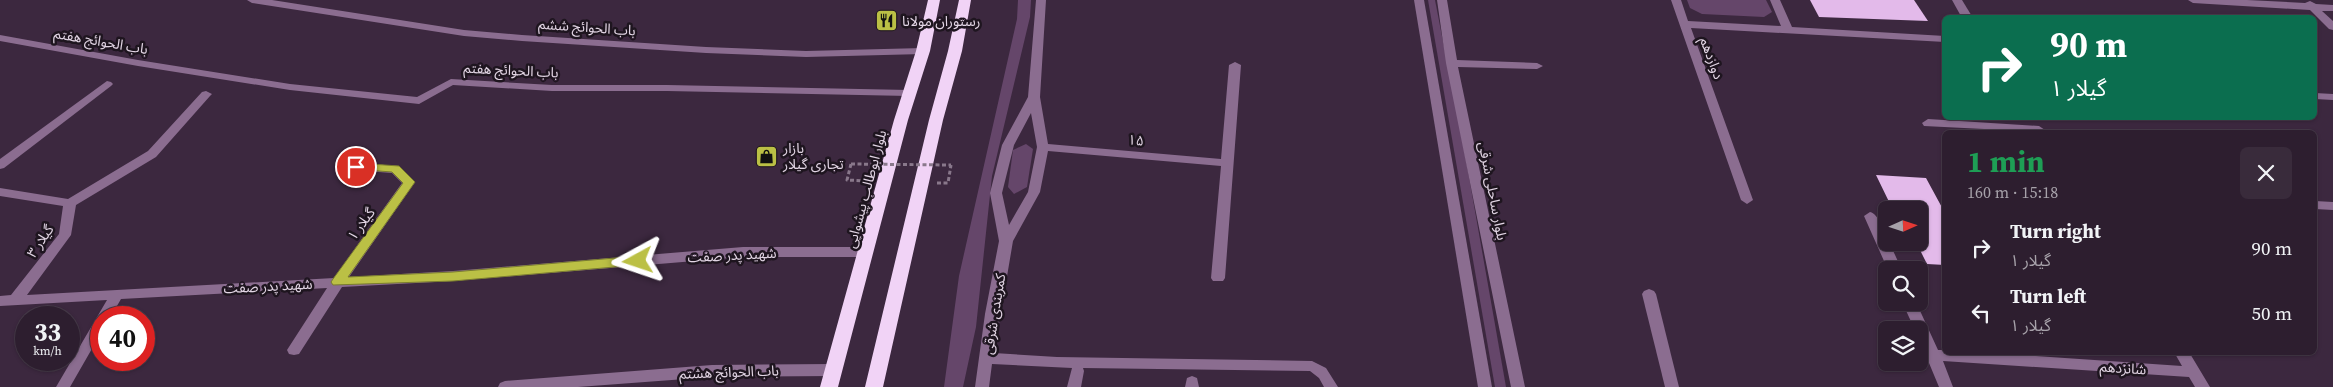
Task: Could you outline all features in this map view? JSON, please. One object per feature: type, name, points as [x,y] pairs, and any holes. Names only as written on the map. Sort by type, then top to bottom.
[{"type":"highway","name":"بلوار ابوطالب پیشوایی","points":[[829,387],[923,51],[934,0]]},
{"type":"highway","points":[[874,387],[936,120],[955,51],[965,0]]},
{"type":"street","name":"باب الحوائج ششم","points":[[252,0],[464,33],[522,38],[706,50],[806,54],[923,51]]},
{"type":"street","name":"کمربندی شرقی","points":[[982,387],[992,314],[1006,241],[1034,192],[1043,147],[1034,97],[1041,0]]},
{"type":"street","points":[[1419,0],[1485,387]]},
{"type":"street","name":"بلوار ساحلی شرقی","points":[[1442,0],[1452,63],[1518,387]]},
{"type":"street","points":[[1676,0],[1684,24]]},
{"type":"street","points":[[1775,0],[1788,30]]},
{"type":"street","points":[[1957,0],[1966,15]]},
{"type":"street","points":[[2193,0],[2309,4],[2333,8]]},
{"type":"street","points":[[2309,4],[2333,27]]},
{"type":"street","name":"دوازدهم","points":[[1747,200],[1684,24],[1942,39]]},
{"type":"street","name":"باب الحوائج هفتم","points":[[0,38],[138,63],[272,84],[419,101],[451,82],[552,88],[677,88],[910,94]]},
{"type":"street","points":[[1452,63],[1537,66]]},
{"type":"street","points":[[1218,278],[1235,66]]},
{"type":"street","points":[[0,165],[107,84]]},
{"type":"street","points":[[0,192],[70,203],[152,154],[206,94]]},
{"type":"street","points":[[2317,96],[2333,97]]},
{"type":"street","name":"کمربندی شرقی","points":[[1006,241],[996,193],[1008,145],[1034,97]]},
{"type":"street","points":[[1928,123],[2025,130]]},
{"type":"street","name":"۱۵","points":[[1043,147],[1227,163]]},
{"type":"street","name":"گیلار ۱","points":[[338,282],[409,182],[395,169],[356,167]]},
{"type":"street","name":"گیلار ۳","points":[[15,300],[65,235],[70,203]]},
{"type":"street","points":[[2317,205],[2333,206]]},
{"type":"street","points":[[1870,216],[1891,261]]},
{"type":"street","name":"شهید پدر صفت","points":[[0,301],[453,276],[743,252],[866,252]]},
{"type":"street","points":[[294,350],[338,282]]},
{"type":"street","points":[[110,306],[117,294]]},
{"type":"street","points":[[1649,294],[1672,387]]},
{"type":"street","points":[[1913,311],[1946,387]]},
{"type":"street","points":[[62,387],[90,340]]},
{"type":"street","name":"شانزدهم","points":[[1933,355],[2194,372]]},
{"type":"street","points":[[2183,355],[2203,387]]},
{"type":"street","points":[[987,358],[1056,362],[1312,366],[1319,368],[1331,387]]},
{"type":"street","name":"باب الحوائج هشتم","points":[[505,387],[712,371],[834,370]]},
{"type":"street","points":[[1074,387],[1076,371]]},
{"type":"path","points":[[847,180],[851,164],[951,165],[948,183]]},
{"type":"shaded area","points":[[1018,0],[1031,0],[1030,17],[992,176],[976,327],[963,387],[944,387],[959,276],[1017,19]]},
{"type":"shaded area","points":[[1428,0],[1435,0],[1466,160],[1506,387],[1495,387]]},
{"type":"shaded area","points":[[1687,0],[1766,0],[1772,12],[1764,17],[1702,14],[1690,8]]},
{"type":"shaded area","points":[[1026,144],[1033,149],[1027,187],[1014,194],[1008,187],[1013,150]]},
{"type":"building","points":[[1810,0],[1914,0],[1928,21],[1819,17]]},
{"type":"building","points":[[1876,175],[1926,178],[1942,207],[1942,265],[1928,264],[1928,261],[1926,261],[1920,251],[1928,251],[1928,201],[1889,201]]},
{"type":"place","name":"رستوران مولانا","points":[[886,21]]},
{"type":"place","name":"بازار تجاری گیلار","points":[[767,156]]},
{"type":"route","points":[[356,167],[395,169],[409,182],[338,282],[453,276],[638,261]]}]
